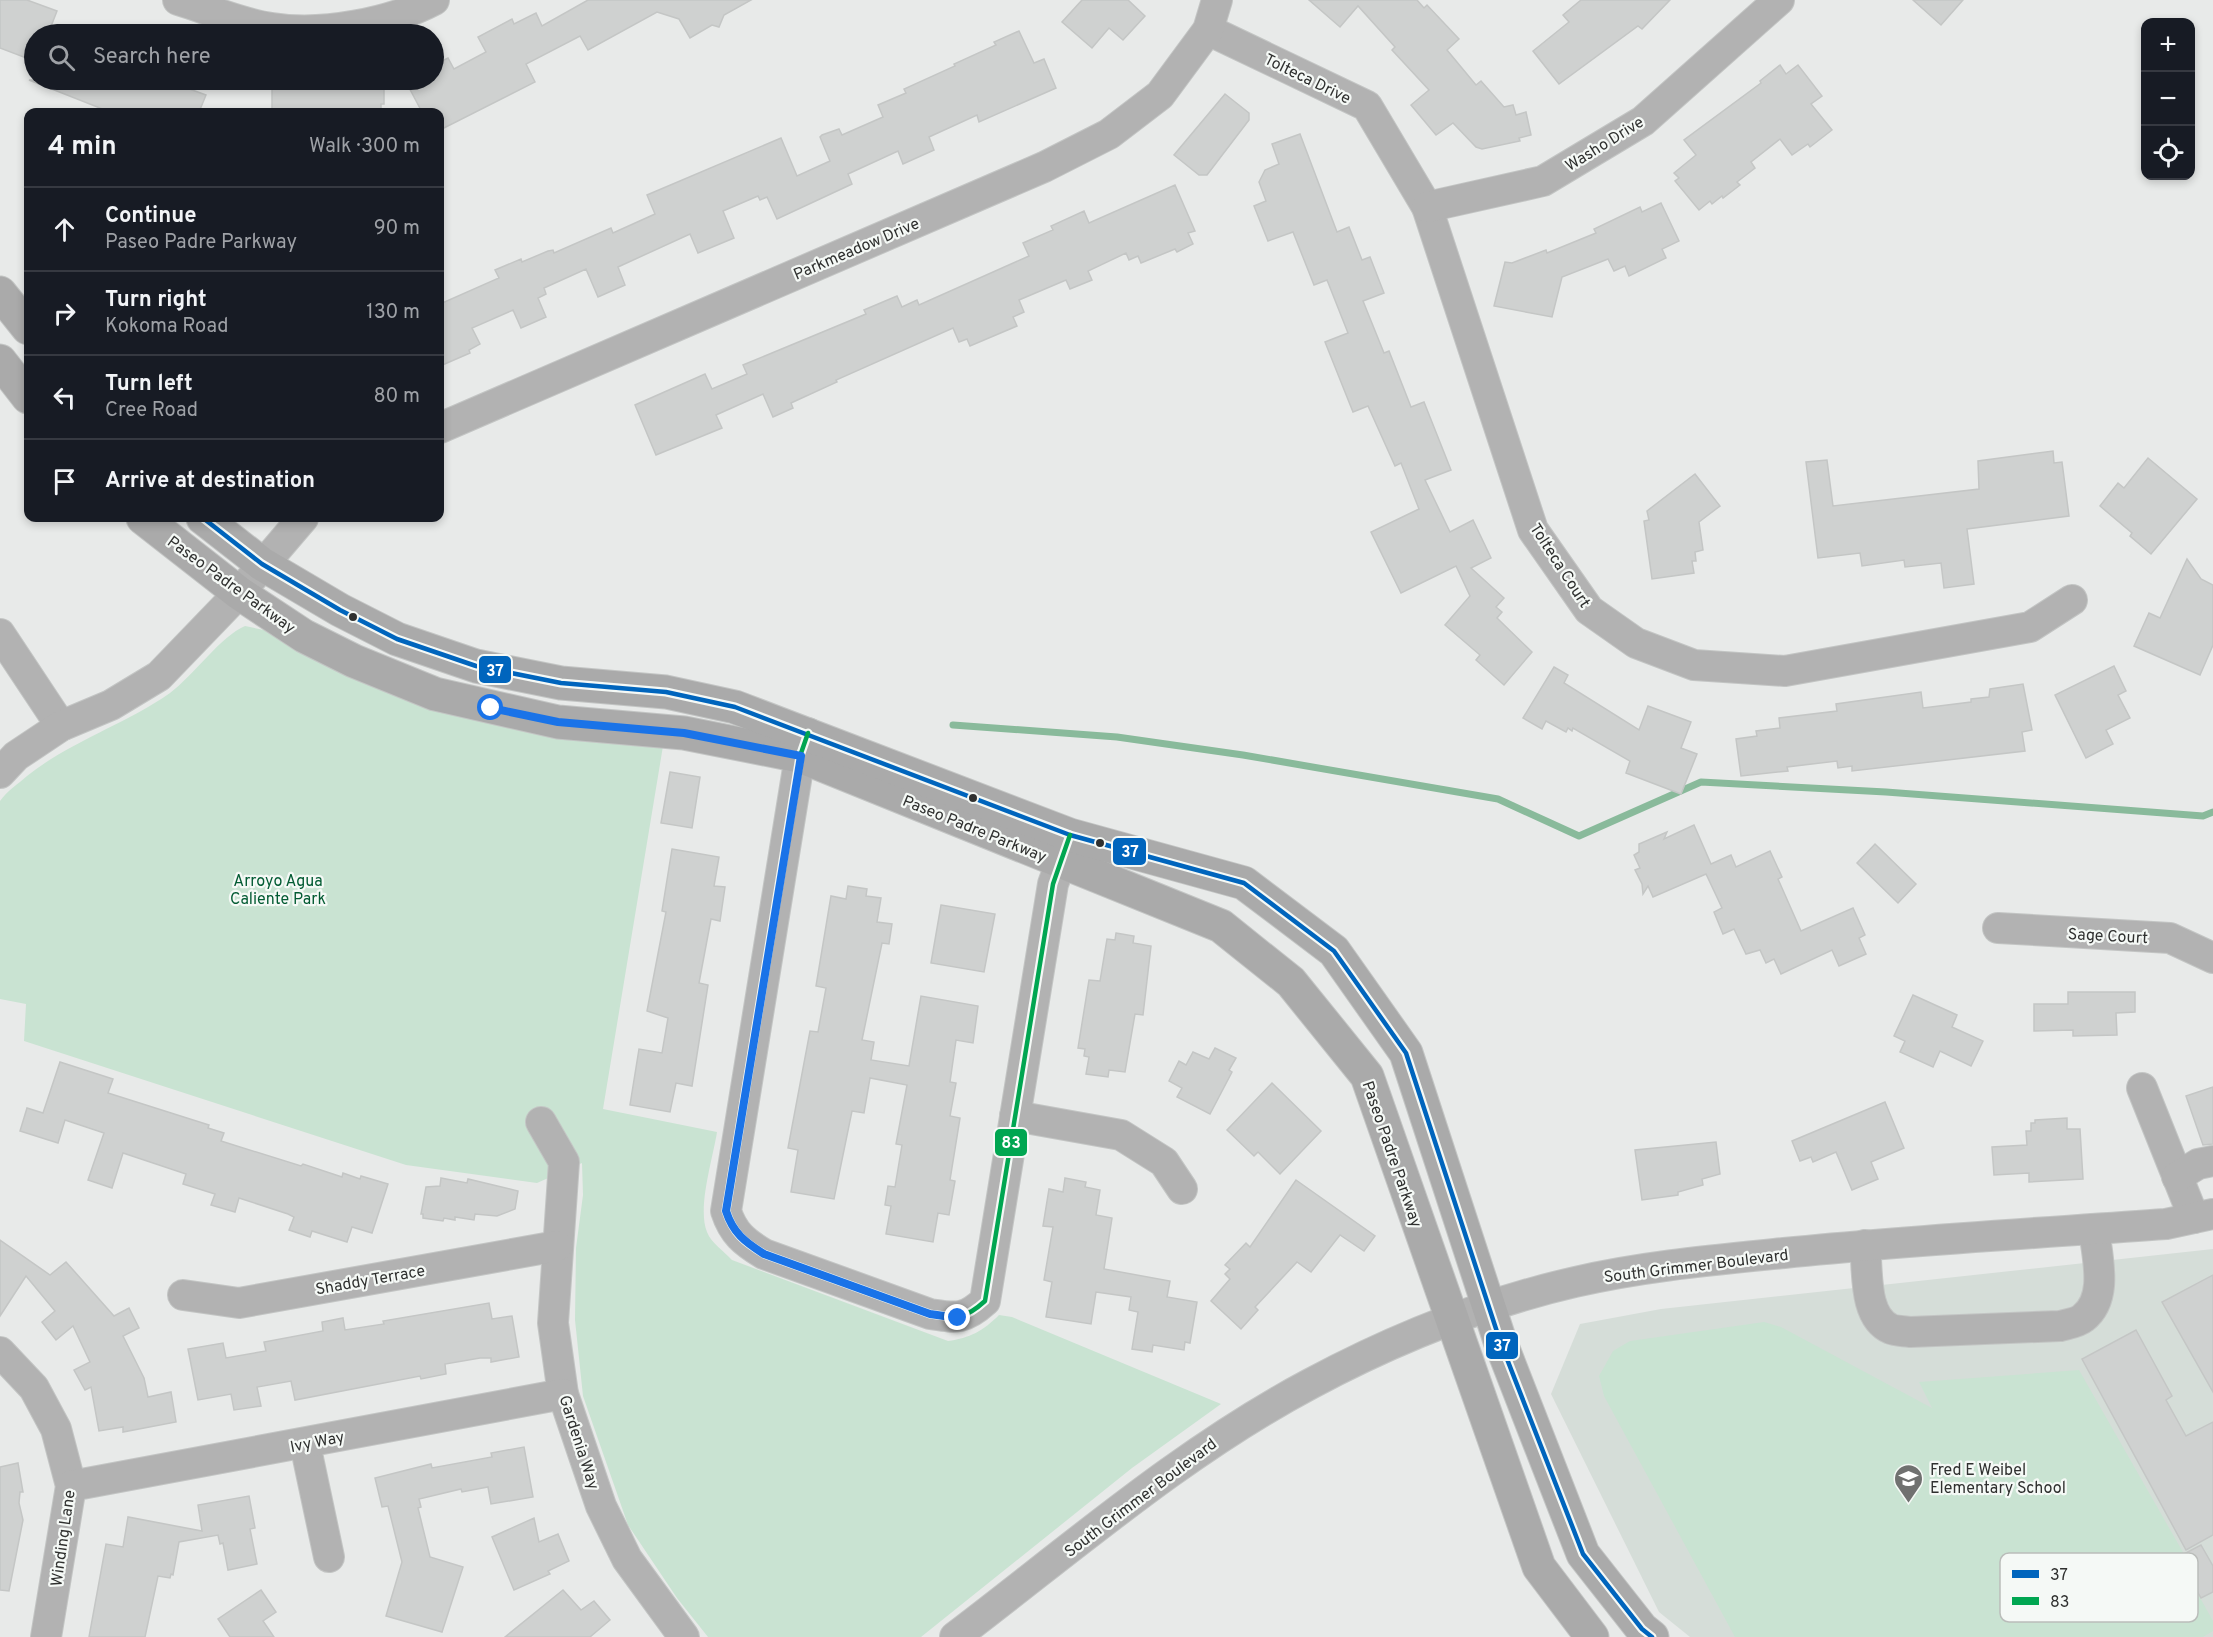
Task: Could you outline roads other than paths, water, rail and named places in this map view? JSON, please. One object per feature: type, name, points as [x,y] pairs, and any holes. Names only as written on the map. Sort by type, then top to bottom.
[{"type":"main road","points":[[0,293],[24,323]]},
{"type":"main road","points":[[0,362],[24,392]]},
{"type":"main road","name":"Paseo Padre Parkway","points":[[148,522],[239,593],[304,636],[354,661],[435,694],[558,722],[804,745]]},
{"type":"main road","name":"Paseo Padre Parkway","points":[[208,522],[262,564],[340,610],[397,639],[476,666],[561,683],[666,692],[735,707],[804,745],[1066,849],[1221,926],[1291,982],[1367,1076],[1451,1322],[1539,1567],[1592,1637]]},
{"type":"main road","name":"Paseo Padre Parkway","points":[[1066,849],[1244,883],[1334,951],[1406,1053],[1489,1308],[1583,1554],[1642,1629],[1652,1637]]},
{"type":"street","points":[[178,0],[259,24]]},
{"type":"street","points":[[357,24],[416,9],[434,0]]},
{"type":"street","name":"Parkmeadow Drive","points":[[444,426],[1044,167],[1109,134],[1160,95],[1208,30],[1217,0]]},
{"type":"street","name":"Washo Drive","points":[[1427,207],[1543,181],[1643,122],[1779,0]]},
{"type":"street","name":"Tolteca Drive","points":[[1208,30],[1367,106],[1427,207]]},
{"type":"street","name":"Tolteca Court","points":[[1427,207],[1533,530],[1589,610],[1636,643],[1694,665],[1785,671],[2030,627],[2072,600]]},
{"type":"street","points":[[0,772],[16,756],[62,726],[111,705],[159,676],[239,593],[299,522]]},
{"type":"street","points":[[0,634],[62,726]]},
{"type":"street","points":[[804,745],[726,1211],[731,1227],[742,1241],[775,1258],[930,1314],[958,1318],[971,1314],[985,1301],[1053,884],[1066,849]]},
{"type":"street","name":"Sage Court","points":[[1998,928],[2170,938],[2213,958]]},
{"type":"street","points":[[2142,1088],[2177,1176],[2203,1216]]},
{"type":"street","points":[[1015,1116],[1121,1135],[1164,1162],[1182,1189]]},
{"type":"street","name":"Gardenia Way","points":[[542,1122],[564,1162],[553,1323],[563,1394],[601,1506],[627,1559],[675,1634]]},
{"type":"street","points":[[2177,1176],[2198,1164],[2213,1161]]},
{"type":"street","name":"South Grimmer Boulevard","points":[[955,1637],[1182,1462],[1239,1424],[1364,1356],[1489,1308],[1570,1283],[1623,1272],[1865,1245],[2166,1224],[2203,1216]]},
{"type":"street","points":[[1865,1245],[1872,1305],[1877,1318],[1891,1329],[1910,1332],[2060,1326],[2081,1320],[2094,1306],[2099,1291],[2094,1229]]},
{"type":"street","name":"Shaddy Terrace","points":[[183,1295],[239,1303],[557,1246]]},
{"type":"street","name":"Winding Lane","points":[[0,1352],[34,1388],[56,1429],[71,1486],[46,1637]]},
{"type":"street","name":"Ivy Way","points":[[71,1486],[563,1394]]},
{"type":"street","points":[[305,1444],[329,1557]]},
{"type":"waterway","points":[[953,725],[1117,737],[1243,755],[1498,799],[1579,836],[1701,782],[1886,792],[2203,816],[2213,812]]},
{"type":"place","name":"Fred E Weibel Elementary School","points":[[1909,1504]]},
{"type":"park label","name":"Arroyo Agua Caliente Park","points":[[278,889]]}]
